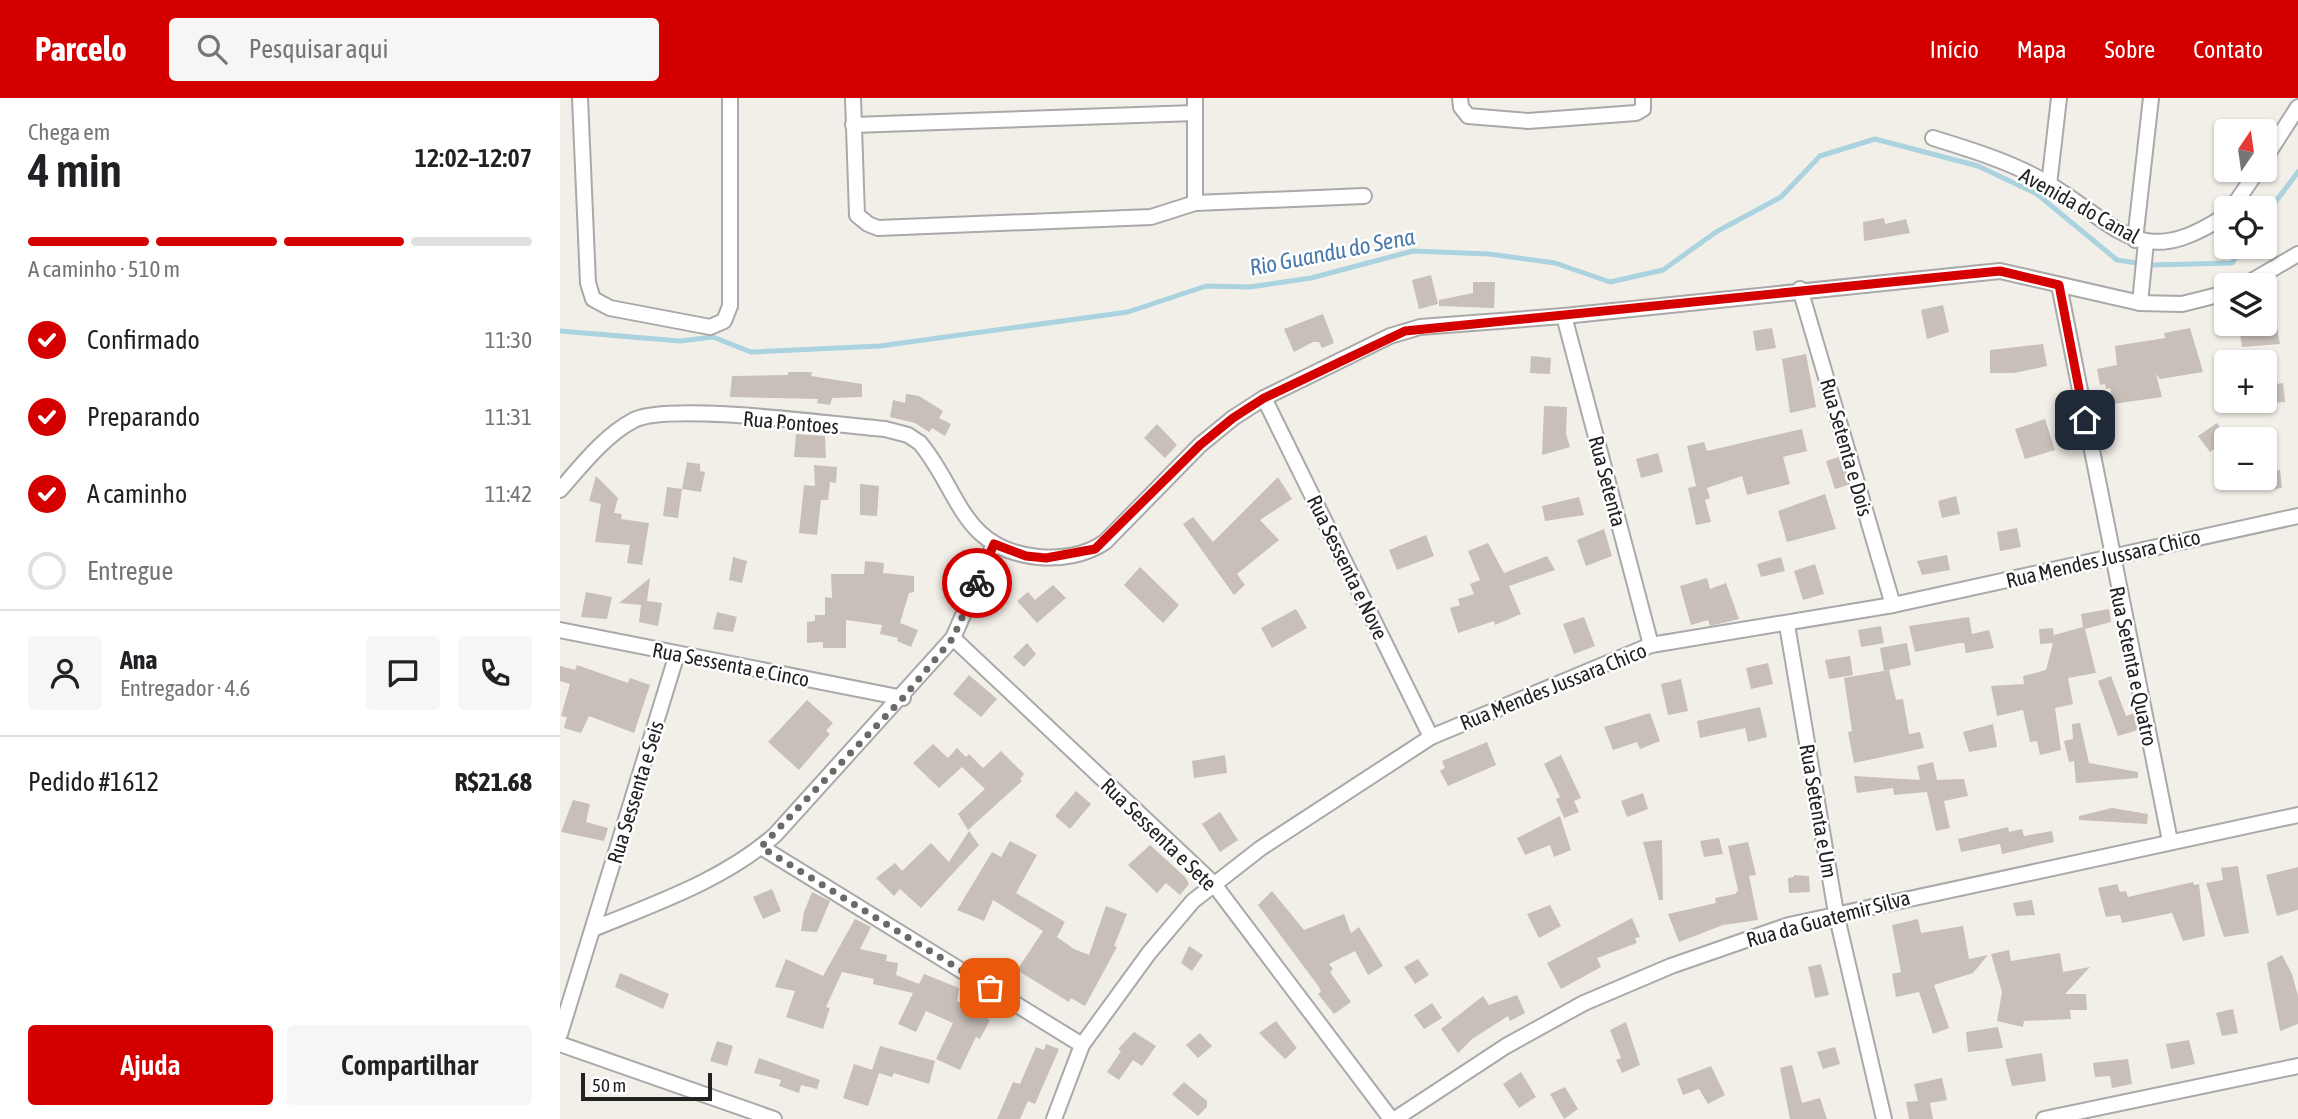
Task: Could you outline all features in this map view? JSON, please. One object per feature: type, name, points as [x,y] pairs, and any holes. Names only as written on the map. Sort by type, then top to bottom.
[{"type":"street","points":[[580,98],[588,283],[593,299],[610,308],[710,327],[724,321],[730,306],[730,98]]},
{"type":"street","points":[[853,98],[857,215],[867,225],[878,228],[1151,217],[1195,202],[1364,196]]},
{"type":"street","points":[[1195,98],[1195,202]]},
{"type":"street","points":[[1460,98],[1461,107],[1468,116],[1528,121],[1636,113],[1643,109],[1643,98]]},
{"type":"street","points":[[2049,184],[2059,98]]},
{"type":"street","points":[[2141,297],[2151,98]]},
{"type":"street","points":[[2277,140],[2298,107]]},
{"type":"street","points":[[853,125],[1195,113]]},
{"type":"street","name":"Avenida do Canal","points":[[1933,138],[1996,160],[2049,184],[2098,220],[2142,245],[2185,238],[2214,222]]},
{"type":"street","points":[[2266,273],[2298,254]]},
{"type":"street","points":[[593,929],[673,896],[745,860],[761,847],[903,698],[953,638],[994,544],[1026,556],[1046,558],[1095,549],[1200,445],[1264,398],[1405,331],[1800,289],[2000,271],[2059,285],[2182,304],[2214,296]]},
{"type":"street","name":"Rua Setenta e Quatro","points":[[2059,285],[2171,841]]},
{"type":"street","name":"Rua Setenta e Dois","points":[[1800,289],[1893,605]]},
{"type":"street","name":"Rua Setenta","points":[[1564,316],[1651,645]]},
{"type":"street","name":"Rua Sessenta e Nove","points":[[1264,398],[1431,737]]},
{"type":"street","name":"Rua Pontoes","points":[[560,490],[620,430],[648,415],[690,414],[885,429],[908,435],[920,443],[932,457],[961,512],[977,533],[994,544]]},
{"type":"street","name":"Rua Mendes Jussara Chico","points":[[1054,1119],[1082,1045],[1172,923],[1213,883],[1374,771],[1431,737],[1651,645],[1787,625],[1893,605],[2298,516]]},
{"type":"street","name":"Rua Setenta e Um","points":[[1787,625],[1836,912],[1884,1119]]},
{"type":"street","name":"Rua Sessenta e Cinco","points":[[560,630],[903,698]]},
{"type":"street","name":"Rua Sessenta e Sete","points":[[953,638],[1213,883],[1393,1119]]},
{"type":"street","name":"Rua Sessenta e Seis","points":[[560,1034],[677,654]]},
{"type":"street","name":"Rua da Guatemir Silva","points":[[1393,1119],[1506,1046],[1611,990],[1789,925],[1836,912],[2298,816]]},
{"type":"street","points":[[761,847],[1082,1045]]},
{"type":"street","points":[[560,1044],[774,1119]]},
{"type":"street","points":[[2044,1119],[2298,1066]]},
{"type":"building","points":[[1884,218],[1885,224],[1906,219],[1910,233],[1864,241],[1863,222]]},
{"type":"building","points":[[1431,275],[1438,304],[1419,309],[1412,280]]},
{"type":"building","points":[[1473,282],[1495,282],[1494,308],[1439,306],[1439,300],[1473,293]]},
{"type":"building","points":[[1943,305],[1949,332],[1927,339],[1921,310]]},
{"type":"building","points":[[1323,314],[1334,343],[1322,348],[1319,342],[1313,342],[1294,352],[1284,329]]},
{"type":"building","points":[[2277,327],[2280,344],[2242,347],[2240,336],[2277,336]]},
{"type":"building","points":[[1772,328],[1776,348],[1756,351],[1753,331]]},
{"type":"building","points":[[2190,328],[2203,372],[2160,379],[2156,374],[2162,397],[2113,404],[2110,388],[2106,389],[2105,384],[2100,385],[2097,369],[2117,365],[2115,346],[2165,338],[2164,333]]},
{"type":"building","points":[[2043,344],[2047,366],[2014,373],[1990,373],[1990,350]]},
{"type":"building","points":[[1806,354],[1816,407],[1790,413],[1782,359]]},
{"type":"building","points":[[1531,356],[1551,358],[1550,374],[1530,373]]},
{"type":"building","points":[[788,372],[812,372],[811,376],[862,384],[862,397],[832,398],[830,405],[817,403],[818,399],[730,397],[732,376],[788,375]]},
{"type":"building","points":[[2283,383],[2285,402],[2277,403],[2277,384]]},
{"type":"building","points":[[906,394],[919,396],[943,411],[939,418],[951,424],[945,436],[932,428],[929,432],[915,423],[890,417],[893,400],[905,403]]},
{"type":"building","points":[[1544,406],[1567,407],[1566,434],[1570,447],[1542,455]]},
{"type":"building","points":[[2045,419],[2055,450],[2025,459],[2015,429]]},
{"type":"building","points":[[2217,423],[2220,427],[2214,427],[2214,449],[2210,452],[2198,436]]},
{"type":"building","points":[[1157,424],[1177,445],[1165,458],[1144,438]]},
{"type":"building","points":[[1802,429],[1807,451],[1783,457],[1790,484],[1747,495],[1742,476],[1707,488],[1710,498],[1705,500],[1711,522],[1696,525],[1688,488],[1696,486],[1687,446],[1704,442],[1707,451]]},
{"type":"building","points":[[796,434],[825,436],[826,458],[794,457]]},
{"type":"building","points":[[1658,453],[1663,472],[1641,478],[1636,459]]},
{"type":"building","points":[[1839,457],[1848,485],[1835,489],[1826,461]]},
{"type":"building","points":[[687,462],[700,464],[700,471],[705,472],[701,492],[682,489]]},
{"type":"building","points":[[814,465],[837,467],[836,483],[830,482],[828,500],[821,500],[817,535],[799,533],[804,485],[815,486]]},
{"type":"building","points":[[2277,470],[2280,470],[2282,488],[2277,489]]},
{"type":"building","points":[[596,476],[618,498],[614,513],[622,514],[621,519],[649,523],[642,565],[627,563],[630,545],[595,542],[601,504],[589,501]]},
{"type":"building","points":[[1278,477],[1292,499],[1260,520],[1279,540],[1237,574],[1245,585],[1234,595],[1183,524],[1193,517],[1213,542]]},
{"type":"building","points":[[860,484],[879,486],[877,516],[860,515]]},
{"type":"building","points":[[667,487],[682,489],[678,518],[663,516]]},
{"type":"building","points":[[1825,494],[1836,529],[1787,542],[1778,511]]},
{"type":"building","points":[[1956,496],[1960,514],[1942,518],[1938,501]]},
{"type":"building","points":[[1579,497],[1584,515],[1545,521],[1542,506]]},
{"type":"building","points":[[2017,528],[2021,547],[2000,551],[1997,532]]},
{"type":"building","points":[[1604,529],[1612,556],[1586,566],[1577,540]]},
{"type":"building","points":[[1426,535],[1434,556],[1397,570],[1389,550]]},
{"type":"building","points":[[1488,543],[1504,573],[1547,556],[1555,570],[1509,586],[1521,614],[1495,625],[1494,621],[1458,633],[1450,608],[1460,605],[1458,599],[1474,594],[1470,584],[1480,580],[1468,551]]},
{"type":"building","points":[[1947,555],[1950,570],[1922,575],[1917,561]]},
{"type":"building","points":[[733,557],[747,561],[742,583],[729,580]]},
{"type":"building","points":[[1781,557],[1785,571],[1761,577],[1757,564]]},
{"type":"building","points":[[865,561],[884,563],[883,573],[914,576],[914,592],[909,593],[900,623],[918,630],[911,647],[897,641],[898,638],[880,634],[882,625],[846,620],[846,648],[823,648],[823,642],[807,643],[807,622],[815,621],[815,615],[825,615],[825,597],[832,598],[831,574],[864,574]]},
{"type":"building","points":[[1815,564],[1824,594],[1803,600],[1794,571]]},
{"type":"building","points":[[1140,567],[1179,605],[1163,623],[1124,585]]},
{"type":"building","points":[[650,578],[647,601],[662,603],[658,626],[639,622],[641,605],[619,603]]},
{"type":"building","points":[[1707,578],[1710,589],[1726,583],[1739,619],[1710,626],[1708,620],[1691,625],[1680,586]]},
{"type":"building","points":[[1053,585],[1066,598],[1037,623],[1017,601],[1028,592],[1035,600]]},
{"type":"building","points":[[586,592],[612,597],[607,619],[581,617]]},
{"type":"building","points":[[1296,609],[1307,628],[1272,648],[1261,628]]},
{"type":"building","points":[[2109,609],[2111,622],[2085,629],[2096,673],[2068,678],[2073,704],[2055,708],[2061,750],[2040,755],[2037,741],[2030,742],[2023,710],[1997,716],[1991,686],[2024,684],[2023,676],[2046,670],[2053,643],[2040,644],[2039,629],[2053,628],[2054,639],[2054,635],[2083,627],[2081,614]]},
{"type":"building","points":[[717,612],[737,617],[733,632],[713,629]]},
{"type":"building","points":[[1584,617],[1595,646],[1574,654],[1563,624]]},
{"type":"building","points":[[1969,617],[1972,634],[1989,630],[1994,648],[1966,653],[1964,643],[1959,643],[1915,652],[1909,626]]},
{"type":"building","points":[[1881,626],[1884,643],[1861,647],[1858,630]]},
{"type":"building","points":[[1027,643],[1036,654],[1024,667],[1013,657]]},
{"type":"building","points":[[1907,643],[1911,665],[1884,671],[1880,648]]},
{"type":"building","points":[[1850,656],[1853,675],[1829,679],[1825,660]]},
{"type":"building","points":[[1768,663],[1773,684],[1751,689],[1746,668]]},
{"type":"building","points":[[577,665],[628,683],[630,678],[650,685],[634,733],[589,716],[581,733],[564,728],[567,717],[561,716],[570,684],[560,681],[560,666],[575,670]]},
{"type":"building","points":[[1889,670],[1896,700],[1903,699],[1909,734],[1920,732],[1924,748],[1854,763],[1848,732],[1852,731],[1844,678]]},
{"type":"building","points":[[969,675],[997,699],[981,717],[953,694]]},
{"type":"building","points":[[2111,676],[2126,716],[2134,713],[2138,730],[2118,736],[2098,681]]},
{"type":"building","points":[[1681,679],[1688,711],[1668,715],[1661,684]]},
{"type":"building","points":[[807,700],[833,723],[826,731],[830,734],[799,770],[768,742]]},
{"type":"building","points":[[1760,707],[1767,737],[1748,742],[1745,728],[1700,738],[1697,721]]},
{"type":"building","points":[[1650,713],[1660,741],[1640,749],[1637,742],[1613,750],[1604,727]]},
{"type":"building","points":[[2080,723],[2089,763],[2138,772],[2138,778],[2076,783],[2074,761],[2069,762],[2064,741],[2073,739],[2072,724]]},
{"type":"building","points":[[1993,724],[1997,747],[1969,752],[1963,732]]},
{"type":"building","points":[[1487,742],[1496,765],[1448,786],[1440,771],[1445,768],[1442,761]]},
{"type":"building","points":[[933,744],[948,758],[957,748],[966,757],[969,754],[983,768],[1001,751],[1024,774],[1020,779],[1022,781],[968,830],[958,814],[985,789],[962,767],[939,788],[913,763]]},
{"type":"building","points":[[1225,755],[1227,773],[1194,778],[1192,761]]},
{"type":"building","points":[[1561,755],[1581,798],[1574,801],[1579,812],[1564,818],[1556,799],[1560,797],[1544,764]]},
{"type":"building","points":[[1933,762],[1937,780],[1964,779],[1968,796],[1944,801],[1950,828],[1936,831],[1927,792],[1894,795],[1893,788],[1857,793],[1854,776],[1920,780],[1917,766]]},
{"type":"building","points":[[1076,791],[1091,804],[1070,829],[1055,816]]},
{"type":"building","points":[[1643,793],[1648,809],[1627,817],[1621,801]]},
{"type":"building","points":[[573,800],[590,804],[586,822],[608,828],[604,841],[561,832]]},
{"type":"building","points":[[2112,808],[2148,814],[2147,824],[2079,820],[2079,816]]},
{"type":"building","points":[[1220,812],[1238,840],[1220,852],[1202,824]]},
{"type":"building","points":[[1560,816],[1571,850],[1554,857],[1550,845],[1525,855],[1517,838]]},
{"type":"building","points":[[2008,827],[2009,832],[2022,829],[2024,836],[2052,831],[2054,842],[2002,854],[2000,844],[1961,852],[1958,839]]},
{"type":"building","points":[[969,831],[979,845],[921,908],[900,889],[894,896],[876,878],[895,863],[902,871],[931,843],[949,862]]},
{"type":"building","points":[[1719,838],[1723,854],[1704,857],[1700,841]]},
{"type":"building","points":[[1662,840],[1663,900],[1659,900],[1643,842]]},
{"type":"building","points":[[1010,841],[1037,855],[1016,893],[1065,922],[1057,937],[1074,949],[1089,955],[1106,906],[1127,914],[1114,946],[1117,947],[1085,1006],[1071,998],[1069,1002],[1017,970],[1043,931],[993,900],[984,921],[957,910],[992,852],[1001,857]]},
{"type":"building","points":[[1748,842],[1756,875],[1749,876],[1758,920],[1723,925],[1679,942],[1668,914],[1716,903],[1715,898],[1735,894],[1738,890],[1728,846]]},
{"type":"building","points":[[1150,845],[1185,877],[1189,884],[1180,895],[1166,883],[1157,893],[1128,865]]},
{"type":"building","points":[[2238,866],[2249,933],[2224,937],[2206,883],[2223,880],[2221,868]]},
{"type":"building","points":[[2298,867],[2298,910],[2277,916],[2266,875]]},
{"type":"building","points":[[1794,875],[1809,876],[1810,892],[1789,893],[1788,878]]},
{"type":"building","points":[[2193,882],[2194,885],[2199,884],[2205,936],[2183,941],[2172,913],[2122,923],[2120,915],[2106,917],[2098,888],[2117,884],[2120,892],[2126,891],[2128,897]]},
{"type":"building","points":[[772,889],[781,911],[763,919],[753,897]]},
{"type":"building","points":[[1272,891],[1304,930],[1344,914],[1351,933],[1359,927],[1383,966],[1368,975],[1355,951],[1329,964],[1333,969],[1330,972],[1351,1002],[1334,1014],[1318,994],[1321,992],[1319,987],[1258,905]]},
{"type":"building","points":[[812,892],[830,901],[817,932],[801,931],[804,912]]},
{"type":"building","points":[[2032,900],[2035,915],[2016,916],[2013,903]]},
{"type":"building","points":[[1550,905],[1561,926],[1539,938],[1527,914]]},
{"type":"building","points":[[1632,918],[1640,937],[1635,938],[1637,943],[1597,958],[1601,967],[1561,989],[1547,963]]},
{"type":"building","points":[[855,919],[871,927],[860,949],[887,955],[886,961],[898,963],[896,975],[919,984],[924,974],[959,988],[957,1001],[990,1020],[980,1039],[976,1037],[960,1070],[936,1059],[953,1023],[926,1011],[916,1032],[898,1024],[913,993],[873,984],[874,979],[842,972],[826,1007],[830,1008],[823,1029],[786,1017],[795,991],[775,987],[786,959],[823,976]]},
{"type":"building","points":[[1918,919],[1921,933],[1963,926],[1969,959],[1988,955],[1973,973],[1934,985],[1949,1028],[1933,1034],[1919,992],[1896,997],[1892,974],[1901,972],[1892,925]]},
{"type":"building","points":[[1189,946],[1203,955],[1192,971],[1181,963]]},
{"type":"building","points":[[2009,950],[2011,961],[2060,953],[2063,972],[2090,967],[2065,994],[2086,994],[2087,1010],[2070,1010],[2071,1019],[2024,1021],[2023,1027],[1997,1021],[2002,992],[1991,954]]},
{"type":"building","points":[[2282,955],[2292,974],[2298,996],[2298,1024],[2280,1031],[2267,963]]},
{"type":"building","points":[[1418,959],[1429,975],[1415,984],[1404,967]]},
{"type":"building","points":[[1821,964],[1829,995],[1815,998],[1808,967]]},
{"type":"building","points":[[620,973],[669,994],[663,1009],[615,987]]},
{"type":"building","points":[[1517,995],[1525,1013],[1510,1021],[1508,1016],[1472,1039],[1458,1053],[1441,1029],[1483,996],[1489,1005]]},
{"type":"building","points":[[1432,1003],[1442,1018],[1424,1029],[1414,1015]]},
{"type":"building","points":[[2233,1009],[2238,1033],[2222,1036],[2216,1013]]},
{"type":"building","points":[[1276,1021],[1297,1048],[1285,1059],[1259,1033]]},
{"type":"building","points":[[1626,1022],[1640,1065],[1622,1073],[1616,1060],[1621,1058],[1610,1030]]},
{"type":"building","points":[[1998,1027],[2003,1048],[1968,1052],[1966,1032]]},
{"type":"building","points":[[1134,1032],[1156,1046],[1142,1066],[1133,1060],[1119,1080],[1107,1072],[1121,1051],[1118,1049]]},
{"type":"building","points":[[1200,1033],[1212,1046],[1198,1058],[1186,1045]]},
{"type":"building","points":[[2189,1040],[2195,1064],[2171,1069],[2166,1044]]},
{"type":"building","points":[[717,1041],[733,1046],[727,1066],[710,1061]]},
{"type":"building","points":[[1046,1044],[1059,1049],[1035,1104],[1028,1101],[1020,1119],[997,1119],[1013,1082],[1020,1084],[1036,1047],[1044,1050]]},
{"type":"building","points":[[880,1046],[935,1061],[929,1084],[894,1073],[892,1077],[879,1073],[868,1106],[843,1098],[854,1064],[872,1070]]},
{"type":"building","points":[[1835,1047],[1840,1064],[1823,1069],[1817,1052]]},
{"type":"building","points":[[2042,1053],[2046,1081],[2012,1086],[2005,1059]]},
{"type":"building","points":[[759,1058],[820,1080],[817,1089],[801,1085],[799,1093],[779,1086],[781,1080],[754,1073]]},
{"type":"building","points":[[2128,1059],[2132,1084],[2112,1088],[2110,1076],[2095,1077],[2093,1063]]},
{"type":"building","points":[[1792,1065],[1802,1103],[1820,1098],[1827,1119],[1790,1119],[1780,1068]]},
{"type":"building","points":[[1711,1066],[1725,1095],[1708,1104],[1699,1089],[1683,1095],[1677,1079]]},
{"type":"building","points":[[1521,1072],[1536,1097],[1519,1108],[1503,1084]]},
{"type":"building","points":[[1942,1078],[1947,1100],[1930,1103],[1933,1119],[1909,1119],[1906,1102],[1918,1101],[1914,1084]]},
{"type":"building","points":[[1184,1082],[1207,1101],[1207,1107],[1198,1116],[1172,1094]]},
{"type":"building","points":[[1565,1087],[1578,1109],[1564,1119],[1550,1094]]},
{"type":"waterway","name":"Rio Guandu do Sena","points":[[560,331],[680,341],[713,337],[751,352],[880,346],[1128,312],[1206,286],[1250,287],[1311,278],[1413,251],[1489,254],[1555,263],[1610,282],[1663,270],[1716,232],[1781,197],[1820,156],[1875,139],[1978,166],[2037,194],[2117,260],[2151,265],[2232,263],[2235,259]]},
{"type":"waterway","name":"Rio Guandu do Sena","points":[[2277,200],[2298,172]]},
{"type":"way so far","points":[[977,583],[953,638],[903,698],[761,847],[990,988]]},
{"type":"route","points":[[977,583],[994,544],[1026,556],[1046,558],[1064,557],[1095,549],[1200,445],[1233,418],[1264,398],[1390,336],[1420,327],[1564,316],[1984,271],[2014,272],[2059,285],[2085,420]]}]
